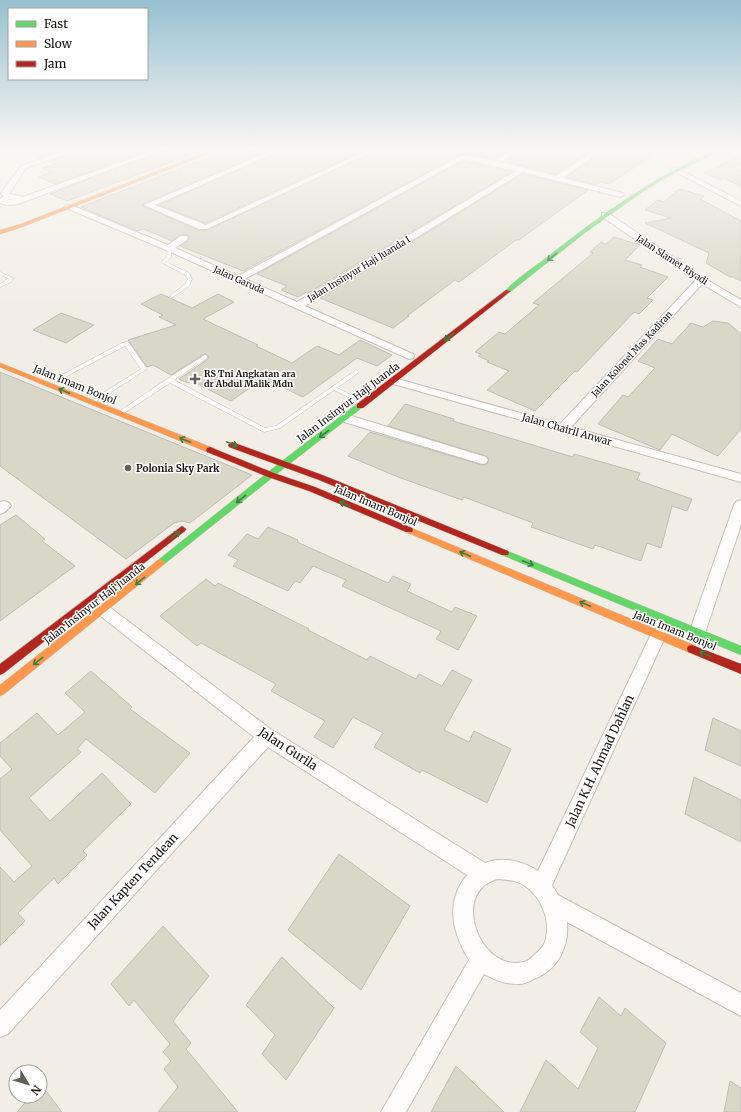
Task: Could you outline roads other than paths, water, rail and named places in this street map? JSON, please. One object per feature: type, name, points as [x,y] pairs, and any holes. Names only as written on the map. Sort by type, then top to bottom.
[{"type":"main road","points":[[2,232],[86,201]]},
{"type":"main road","points":[[428,342],[612,201]]},
{"type":"main road","name":"Jalan Insinyur Haji Juanda","points":[[0,691],[285,463],[394,381],[625,201]]},
{"type":"main road","name":"Jalan Imam Bonjol","points":[[0,366],[92,402],[257,472],[271,475],[312,490],[741,669]]},
{"type":"main road","points":[[23,375],[35,367]]},
{"type":"main road","name":"Jalan Imam Bonjol","points":[[58,376],[75,383]]},
{"type":"main road","name":"Jalan Imam Bonjol","points":[[100,393],[145,411]]},
{"type":"main road","name":"Jalan Imam Bonjol","points":[[225,442],[275,457],[285,463],[741,651]]},
{"type":"main road","points":[[257,472],[275,457]]},
{"type":"main road","name":"Jalan Insinyur Haji Juanda","points":[[0,670],[191,523]]},
{"type":"main road","points":[[505,571],[512,557]]},
{"type":"street","points":[[0,208],[7,201]]},
{"type":"street","points":[[158,201],[148,205],[202,227],[207,227],[263,201]]},
{"type":"street","points":[[238,279],[383,201]]},
{"type":"street","name":"Jalan Insinyur Haji Juanda I","points":[[298,306],[471,201]]},
{"type":"street","name":"Jalan Garuda","points":[[68,208],[169,248],[409,356]]},
{"type":"street","name":"Jalan Slamet Riyadi","points":[[605,216],[701,280],[741,304]]},
{"type":"street","points":[[169,248],[184,238]]},
{"type":"street","name":"Jalan Kolonel Mas Kadiran","points":[[562,428],[701,280]]},
{"type":"street","name":"Jalan Chairil Anwar","points":[[394,381],[741,478]]},
{"type":"street","points":[[346,418],[482,460]]},
{"type":"street","points":[[697,633],[741,505]]},
{"type":"street","name":"Jalan Gurila","points":[[103,610],[266,736],[484,874]]},
{"type":"street","name":"Jalan K.H. Ahmad Dahlan","points":[[546,895],[658,635]]},
{"type":"street","name":"Jalan Kapten Tendean","points":[[0,1026],[266,736]]},
{"type":"street","points":[[498,869],[514,870],[529,876],[546,895],[556,918],[557,934],[553,949],[544,963],[530,972],[513,974],[496,970],[481,959],[470,945],[464,928],[462,912],[466,896],[473,883],[484,874],[498,869]]},
{"type":"street","points":[[546,895],[741,1004]]},
{"type":"street","points":[[393,1112],[481,959]]},
{"type":"lane","points":[[169,248],[169,257],[163,262],[187,274],[190,279],[186,285],[173,296]]},
{"type":"lane","points":[[0,273],[11,279],[0,286]]},
{"type":"lane","points":[[58,376],[124,344],[127,344],[144,369],[100,393],[92,402]]},
{"type":"lane","points":[[119,414],[123,403],[169,380],[205,357]]},
{"type":"lane","points":[[169,380],[264,430],[278,427],[356,372]]},
{"type":"lane","points":[[334,388],[354,398]]},
{"type":"place","name":"RS Tni Angkatan ara dr Abdul Malik Mdn","points":[[195,379]]},
{"type":"place","name":"Polonia Sky Park","points":[[128,468]]}]
